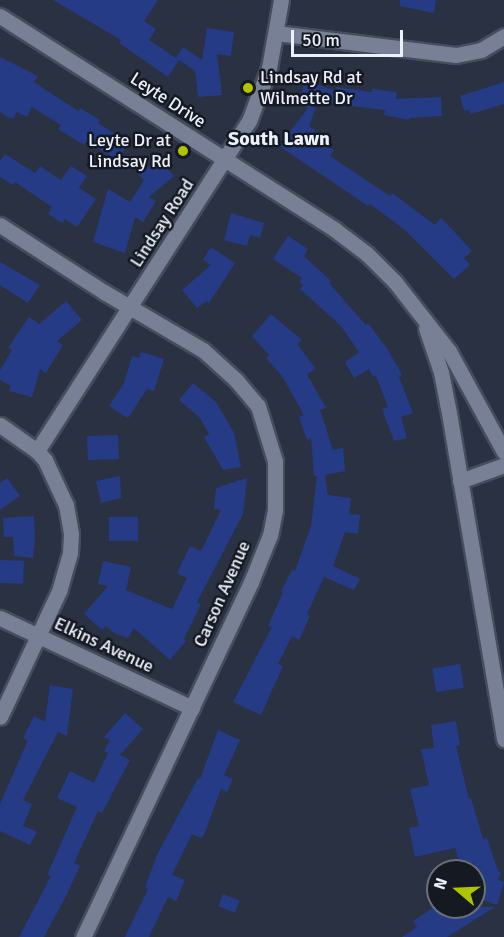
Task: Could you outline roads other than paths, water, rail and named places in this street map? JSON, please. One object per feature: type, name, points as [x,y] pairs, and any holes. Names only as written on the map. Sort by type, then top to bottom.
[{"type":"street","name":"Lindsay Road","points":[[37,451],[226,161],[260,98],[270,68],[281,0]]},
{"type":"street","name":"Leyte Drive","points":[[0,16],[334,228],[359,248],[395,282],[448,351],[504,452]]},
{"type":"street","points":[[276,33],[456,55],[489,47],[504,36]]},
{"type":"street","name":"Carson Avenue","points":[[0,225],[203,350],[244,388],[262,416],[275,461],[275,510],[270,534],[192,708],[84,937]]},
{"type":"street","name":"Leyte Drive","points":[[421,314],[441,372],[504,739]]},
{"type":"street","points":[[0,425],[37,451],[49,468],[66,505],[71,534],[64,576],[0,717]]},
{"type":"street","points":[[460,481],[504,465]]},
{"type":"street","name":"Elkins Avenue","points":[[0,618],[192,708]]},
{"type":"place","name":"Lindsay Rd at Wilmette Dr","points":[[248,88]]},
{"type":"place","name":"Leyte Dr at Lindsay Rd","points":[[183,151]]},
{"type":"district","name":"South Lawn","points":[[279,138]]}]
